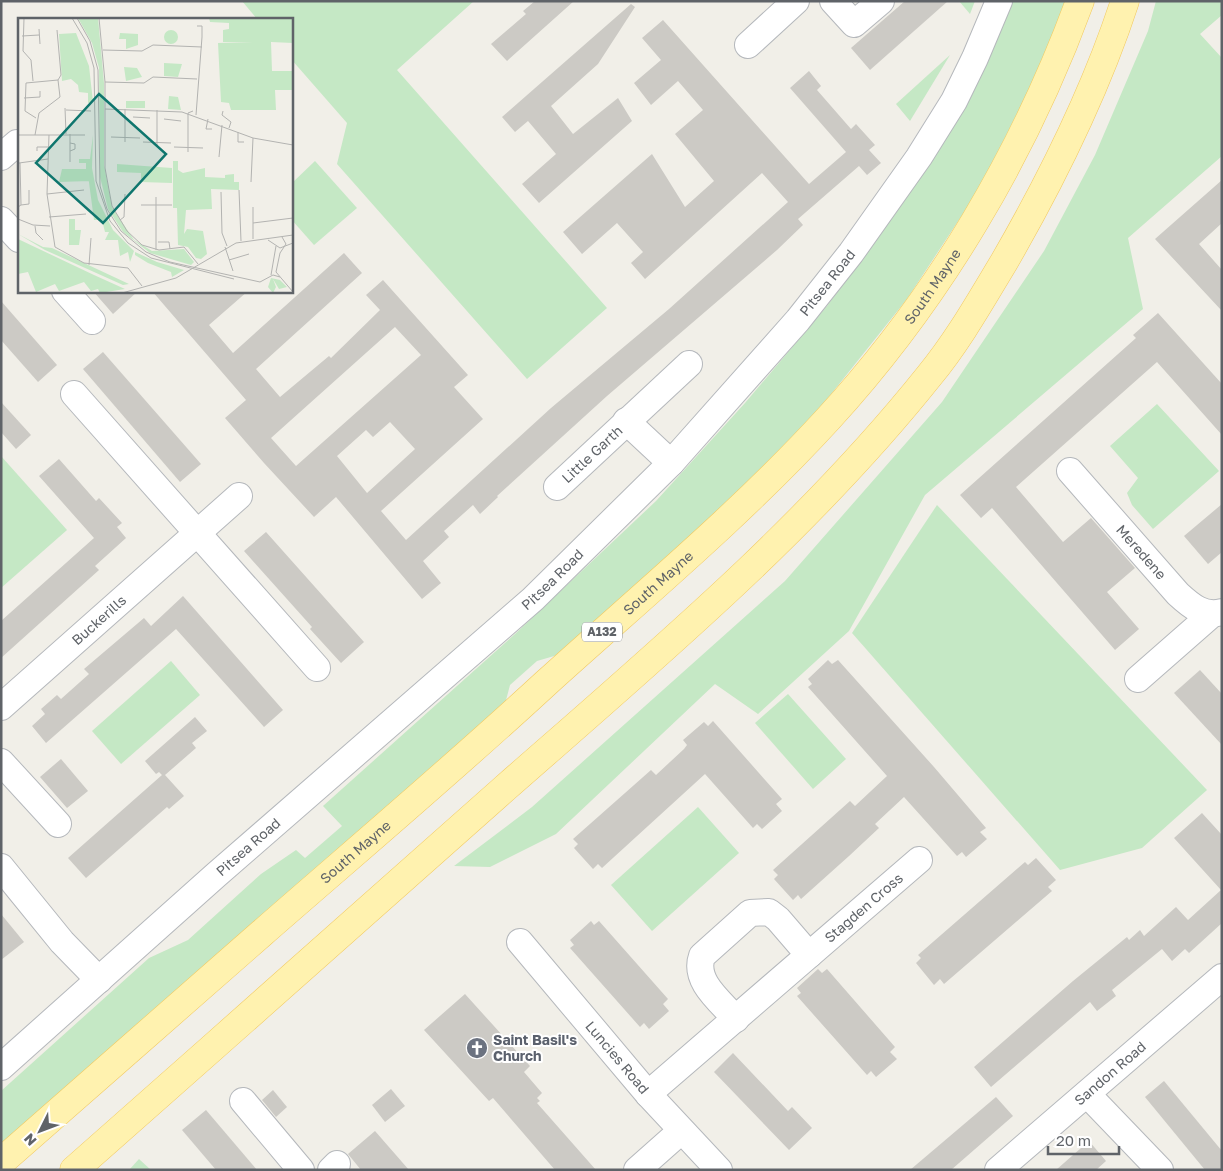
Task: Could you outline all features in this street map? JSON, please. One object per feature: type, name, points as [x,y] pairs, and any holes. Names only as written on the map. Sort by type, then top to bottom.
[{"type":"main road","name":"South Mayne","points":[[1,1162],[470,753],[707,538],[829,418],[888,347],[929,291],[994,190],[1048,82],[1080,1]]},
{"type":"main road","points":[[74,1170],[643,666],[764,555],[876,439],[932,372],[982,299],[1036,206],[1087,103],[1125,1]]},
{"type":"street","points":[[748,45],[796,1]]},
{"type":"street","points":[[832,1],[854,24],[881,1]]},
{"type":"street","name":"Pitsea Road","points":[[1,1067],[533,599],[671,463],[798,320],[851,253],[919,157],[954,101],[976,58],[999,1]]},
{"type":"street","points":[[1,220],[18,238]]},
{"type":"street","points":[[66,292],[92,321]]},
{"type":"street","name":"Little Garth","points":[[557,487],[689,364]]},
{"type":"street","points":[[74,394],[317,668]]},
{"type":"street","name":"Little Garth","points":[[626,421],[671,463]]},
{"type":"street","name":"Meredene","points":[[1070,471],[1178,594],[1193,607],[1216,613]]},
{"type":"street","name":"Buckerills","points":[[1,707],[239,496]]},
{"type":"street","points":[[1138,679],[1216,613]]},
{"type":"street","points":[[1,762],[58,824]]},
{"type":"street","name":"Stagden Cross","points":[[648,1094],[919,860]]},
{"type":"street","points":[[1,867],[62,942],[99,980]]},
{"type":"street","points":[[736,1019],[701,979],[699,964],[702,956],[750,913],[769,912],[778,919],[809,955]]},
{"type":"street","name":"Luncies Road","points":[[520,942],[648,1094],[719,1170]]},
{"type":"street","name":"Sandon Road","points":[[998,1170],[1222,977]]},
{"type":"street","points":[[1087,1094],[1160,1170]]},
{"type":"street","points":[[243,1101],[301,1170]]},
{"type":"street","points":[[637,1170],[681,1131]]},
{"type":"green space","points":[[242,1],[474,1],[397,70],[607,308],[527,379],[337,164],[347,123],[292,60],[292,18],[256,18]]},
{"type":"green space","points":[[959,1],[975,1],[970,14]]},
{"type":"green space","points":[[1010,1],[1065,1],[1041,70],[974,197],[907,299],[804,428],[692,536],[561,654],[537,661],[510,685],[505,704],[1,1148],[1,1091],[149,958],[188,940],[261,874],[296,850],[305,858],[342,826],[323,806],[515,634],[656,501],[745,403],[827,306],[905,200],[959,115]]},
{"type":"green space","points":[[1156,1],[1222,1],[1222,15],[1200,34],[1222,58],[1222,156],[1128,238],[1143,309],[925,495],[849,631],[758,714],[715,684],[556,834],[490,867],[454,866],[532,807],[785,581],[942,402],[1044,251],[1095,155],[1148,31]]},
{"type":"green space","points":[[950,55],[910,121],[896,104]]},
{"type":"green space","points":[[315,161],[357,208],[314,245],[292,220],[292,183]]},
{"type":"green space","points":[[1157,404],[1219,471],[1153,529],[1132,505],[1127,493],[1138,478],[1110,446]]},
{"type":"green space","points":[[1,456],[67,530],[1,588]]},
{"type":"green space","points":[[937,505],[1207,790],[1142,848],[1060,870],[852,633]]},
{"type":"green space","points":[[171,661],[200,695],[121,764],[92,731]]},
{"type":"green space","points":[[788,694],[846,759],[813,789],[755,723]]},
{"type":"green space","points":[[698,807],[739,853],[652,931],[611,885]]},
{"type":"green space","points":[[139,1159],[151,1170],[129,1170]]},
{"type":"building","points":[[535,1],[574,1],[507,61],[491,44],[526,14],[523,11]]},
{"type":"building","points":[[905,1],[948,1],[870,70],[851,48]]},
{"type":"building","points":[[631,4],[635,7],[598,64],[551,106],[573,134],[618,98],[632,121],[539,203],[522,184],[556,154],[528,121],[515,132],[502,117]]},
{"type":"building","points":[[663,20],[809,184],[846,152],[790,88],[809,71],[821,86],[817,90],[851,129],[856,124],[875,145],[869,150],[881,163],[867,175],[859,166],[798,219],[803,225],[777,250],[607,396],[497,496],[480,514],[473,505],[444,531],[449,537],[423,561],[441,583],[422,599],[336,497],[314,517],[264,463],[225,418],[246,400],[153,292],[247,292],[209,325],[233,353],[344,253],[362,273],[256,369],[280,397],[329,356],[331,358],[380,310],[366,295],[383,280],[468,375],[454,387],[483,419],[381,511],[406,540],[551,408],[669,309],[788,202],[762,173],[645,279],[631,263],[643,252],[617,223],[582,254],[563,232],[652,154],[685,207],[714,181],[675,134],[703,110],[678,81],[651,105],[634,83],[661,60],[642,38]],"holes":[[[395,327],[421,355],[296,466],[271,438]],[[390,422],[415,449],[367,493],[337,456],[366,430],[373,437]]]},
{"type":"building","points":[[1222,180],[1222,223],[1199,244],[1222,270],[1222,311],[1155,239]]},
{"type":"building","points":[[94,292],[137,292],[113,314]]},
{"type":"building","points":[[1,301],[57,365],[38,382],[1,340]]},
{"type":"building","points":[[1158,313],[1222,384],[1222,435],[1157,362],[1016,487],[1063,542],[1091,518],[1135,568],[1107,592],[1139,629],[1115,650],[992,508],[981,518],[960,495],[1136,338],[1133,335]]},
{"type":"building","points":[[103,352],[201,464],[180,482],[83,369]]},
{"type":"building","points":[[1,402],[31,435],[16,449],[1,432]]},
{"type":"building","points":[[59,459],[96,501],[99,498],[122,523],[117,527],[126,538],[95,566],[99,570],[1,658],[1,621],[94,538],[39,476]]},
{"type":"building","points":[[1222,504],[1222,552],[1208,564],[1184,536]]},
{"type":"building","points":[[266,532],[364,642],[341,663],[310,629],[312,627],[244,551]]},
{"type":"building","points":[[183,596],[283,710],[264,727],[176,629],[46,743],[32,726],[45,714],[41,709],[57,695],[61,699],[89,674],[84,669],[144,618],[151,626]]},
{"type":"building","points":[[828,660],[832,664],[838,660],[934,767],[986,828],[980,832],[987,839],[966,857],[962,852],[957,856],[904,797],[875,824],[879,828],[849,856],[801,899],[798,895],[793,900],[774,879],[778,875],[773,870],[850,801],[855,806],[887,776],[808,687],[812,684],[808,679]]},
{"type":"building","points":[[1200,670],[1222,694],[1222,745],[1174,693]]},
{"type":"building","points":[[195,717],[207,731],[192,743],[196,748],[165,775],[184,796],[169,809],[167,807],[86,878],[68,858],[162,775],[159,772],[156,774],[145,761]]},
{"type":"building","points":[[713,721],[782,799],[776,804],[782,811],[762,829],[757,824],[753,828],[705,774],[602,868],[598,864],[593,869],[574,848],[578,844],[573,839],[651,770],[656,775],[684,749],[687,745],[683,740],[704,722],[708,726]]},
{"type":"building","points":[[61,759],[88,791],[67,808],[40,777]]},
{"type":"building","points":[[1202,813],[1222,835],[1222,923],[1189,953],[1185,949],[1172,961],[1162,949],[1112,990],[1116,996],[1097,1011],[1090,1002],[991,1087],[974,1067],[1073,981],[1127,937],[1129,940],[1140,930],[1144,936],[1176,907],[1188,920],[1221,890],[1174,838]]},
{"type":"building","points":[[1036,858],[1056,880],[1048,887],[1052,891],[944,984],[940,979],[934,985],[916,963],[921,958],[918,955],[1025,862],[1028,865]]},
{"type":"building","points":[[1,914],[24,942],[1,960]]},
{"type":"building","points":[[591,921],[594,925],[599,921],[668,999],[663,1004],[669,1011],[649,1029],[644,1023],[640,1027],[570,948],[574,945],[570,940]]},
{"type":"building","points":[[818,969],[822,973],[827,969],[895,1047],[890,1052],[897,1059],[876,1077],[871,1071],[867,1075],[797,996],[801,993],[797,988]]},
{"type":"building","name":"Saint Basil's Church","points":[[465,994],[530,1066],[524,1072],[542,1093],[537,1098],[540,1101],[537,1103],[596,1170],[555,1170],[493,1098],[489,1101],[424,1030]]},
{"type":"building","points":[[733,1053],[788,1111],[792,1107],[812,1128],[789,1150],[714,1072]]},
{"type":"building","points":[[1164,1081],[1222,1151],[1222,1170],[1205,1170],[1145,1097]]},
{"type":"building","points":[[391,1089],[405,1106],[385,1122],[372,1105]]},
{"type":"building","points":[[273,1090],[287,1107],[276,1117],[262,1100]]},
{"type":"building","points":[[996,1097],[1013,1116],[951,1170],[910,1170]]},
{"type":"building","points":[[206,1110],[257,1170],[216,1170],[182,1130]]},
{"type":"building","points":[[375,1131],[409,1170],[361,1170],[348,1154]]},
{"type":"building","points":[[1089,1141],[1106,1161],[1096,1170],[1056,1170]]},
{"type":"place","name":"Saint Basil's Church","points":[[477,1048]]}]
